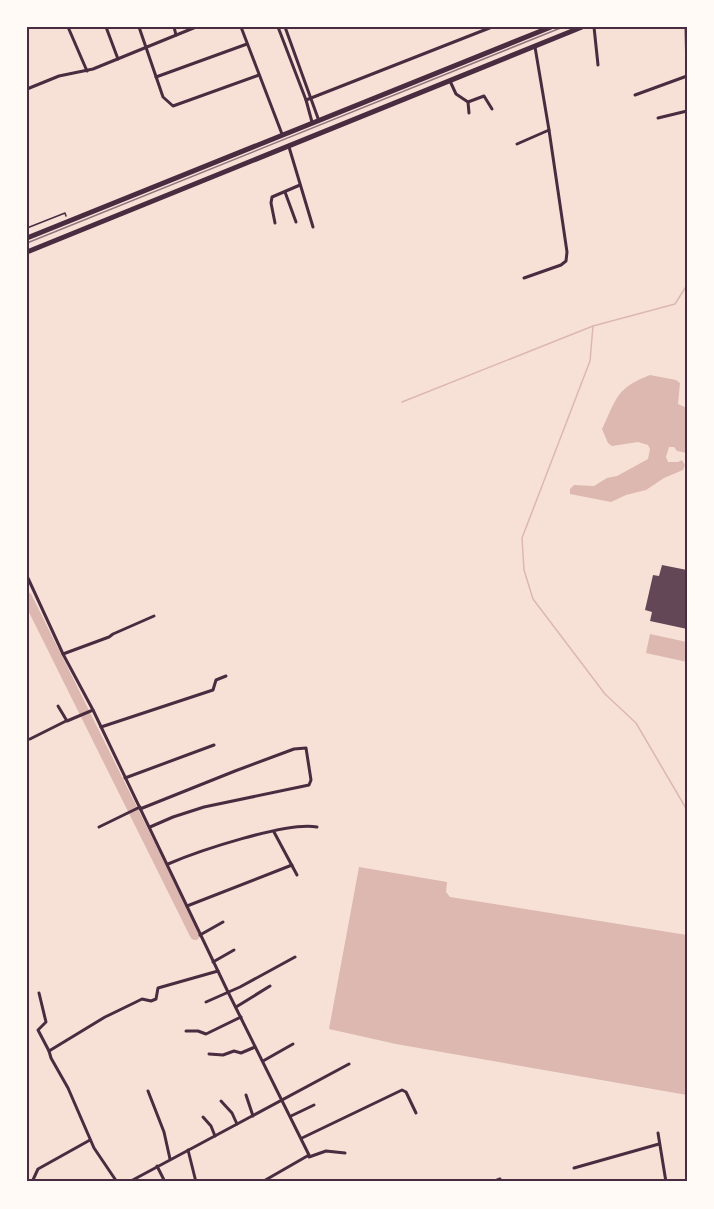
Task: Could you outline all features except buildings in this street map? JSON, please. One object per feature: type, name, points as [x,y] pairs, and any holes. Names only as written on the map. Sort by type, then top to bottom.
[{"type":"highway","points":[[27,238],[283,135],[315,119],[551,27]]},
{"type":"highway","points":[[27,252],[582,27]]},
{"type":"highway","points":[[135,194],[137,206]]},
{"type":"street","points":[[68,27],[87,71]]},
{"type":"street","points":[[106,27],[118,59]]},
{"type":"street","points":[[139,27],[163,98],[173,106],[259,75]]},
{"type":"street","points":[[174,27],[176,35]]},
{"type":"street","points":[[27,89],[59,75],[87,71],[196,27]]},
{"type":"street","points":[[241,27],[283,135]]},
{"type":"street","points":[[278,27],[315,119]]},
{"type":"street","points":[[285,27],[314,104],[315,119]]},
{"type":"street","points":[[306,100],[492,27]]},
{"type":"street","points":[[594,27],[598,65]]},
{"type":"street","points":[[635,96],[687,76],[686,27]]},
{"type":"street","points":[[156,77],[247,44]]},
{"type":"street","points":[[524,278],[561,266],[566,261],[567,252],[560,192],[536,47]]},
{"type":"street","points":[[450,81],[456,94],[468,102]]},
{"type":"street","points":[[468,102],[484,96],[492,109]]},
{"type":"street","points":[[468,102],[469,113]]},
{"type":"street","points":[[658,118],[687,111]]},
{"type":"street","points":[[517,144],[549,130]]},
{"type":"street","points":[[288,145],[313,227]]},
{"type":"street","points":[[275,223],[271,200],[274,196],[300,185]]},
{"type":"street","points":[[285,192],[296,222]]},
{"type":"street","points":[[27,576],[309,1155],[262,1182]]},
{"type":"street","points":[[63,654],[109,637],[154,616]]},
{"type":"street","points":[[101,727],[213,690],[216,680],[226,676]]},
{"type":"street","points":[[58,706],[67,721]]},
{"type":"street","points":[[30,739],[93,710]]},
{"type":"street","points":[[125,778],[214,745]]},
{"type":"street","points":[[99,827],[139,808],[294,749],[306,748],[311,780],[309,785],[204,807],[165,820],[150,828]]},
{"type":"street","points":[[168,864],[187,856],[274,832],[303,825],[317,827]]},
{"type":"street","points":[[274,832],[297,874]]},
{"type":"street","points":[[187,906],[292,865]]},
{"type":"street","points":[[200,935],[223,922]]},
{"type":"street","points":[[213,962],[234,950]]},
{"type":"street","points":[[206,1002],[240,987],[295,957]]},
{"type":"street","points":[[49,1052],[105,1017],[142,999],[151,1001],[156,999],[158,988],[218,971]]},
{"type":"street","points":[[235,1007],[270,986]]},
{"type":"street","points":[[39,993],[46,1022],[39,1027],[38,1032],[68,1088],[90,1140],[117,1182]]},
{"type":"street","points":[[186,1031],[206,1034],[241,1017]]},
{"type":"street","points":[[263,1061],[293,1044]]},
{"type":"street","points":[[209,1054],[223,1055],[234,1051],[241,1053],[255,1047]]},
{"type":"street","points":[[129,1182],[349,1064]]},
{"type":"street","points":[[148,1090],[164,1132],[170,1160]]},
{"type":"street","points":[[301,1138],[402,1090],[406,1092],[416,1113]]},
{"type":"street","points":[[246,1095],[252,1116]]},
{"type":"street","points":[[221,1101],[232,1113],[237,1124]]},
{"type":"street","points":[[291,1116],[314,1105]]},
{"type":"street","points":[[203,1117],[211,1126],[215,1136]]},
{"type":"street","points":[[658,1133],[666,1182]]},
{"type":"street","points":[[32,1182],[38,1169],[90,1140]]},
{"type":"street","points":[[574,1168],[659,1144]]},
{"type":"street","points":[[188,1150],[196,1182]]},
{"type":"street","points":[[309,1157],[326,1151],[345,1153]]},
{"type":"street","points":[[157,1166],[165,1182]]},
{"type":"street","points":[[492,1182],[500,1179]]},
{"type":"path","points":[[27,228],[65,213],[70,222]]},
{"type":"shaded area","points":[[650,375],[676,380],[680,383],[678,404],[687,408],[687,453],[669,447],[666,457],[668,462],[682,460],[685,465],[683,470],[664,478],[646,490],[611,502],[570,494],[570,489],[574,485],[594,486],[648,459],[650,449],[648,445],[638,442],[612,446],[608,443],[602,429],[619,395],[630,385]]},
{"type":"shaded area","points":[[650,634],[687,642],[687,662],[646,653]]},
{"type":"shaded area","points":[[359,867],[447,882],[446,892],[450,897],[687,935],[687,1095],[396,1044],[329,1029]]},
{"type":"waterway","points":[[402,402],[593,326],[675,304],[687,285]]},
{"type":"waterway","points":[[593,326],[590,361],[522,538],[524,570],[533,599],[605,694],[636,723],[687,810]]},
{"type":"waterway","points":[[27,597],[195,935]]},
{"type":"tram line","points":[[27,243],[563,27]]}]
